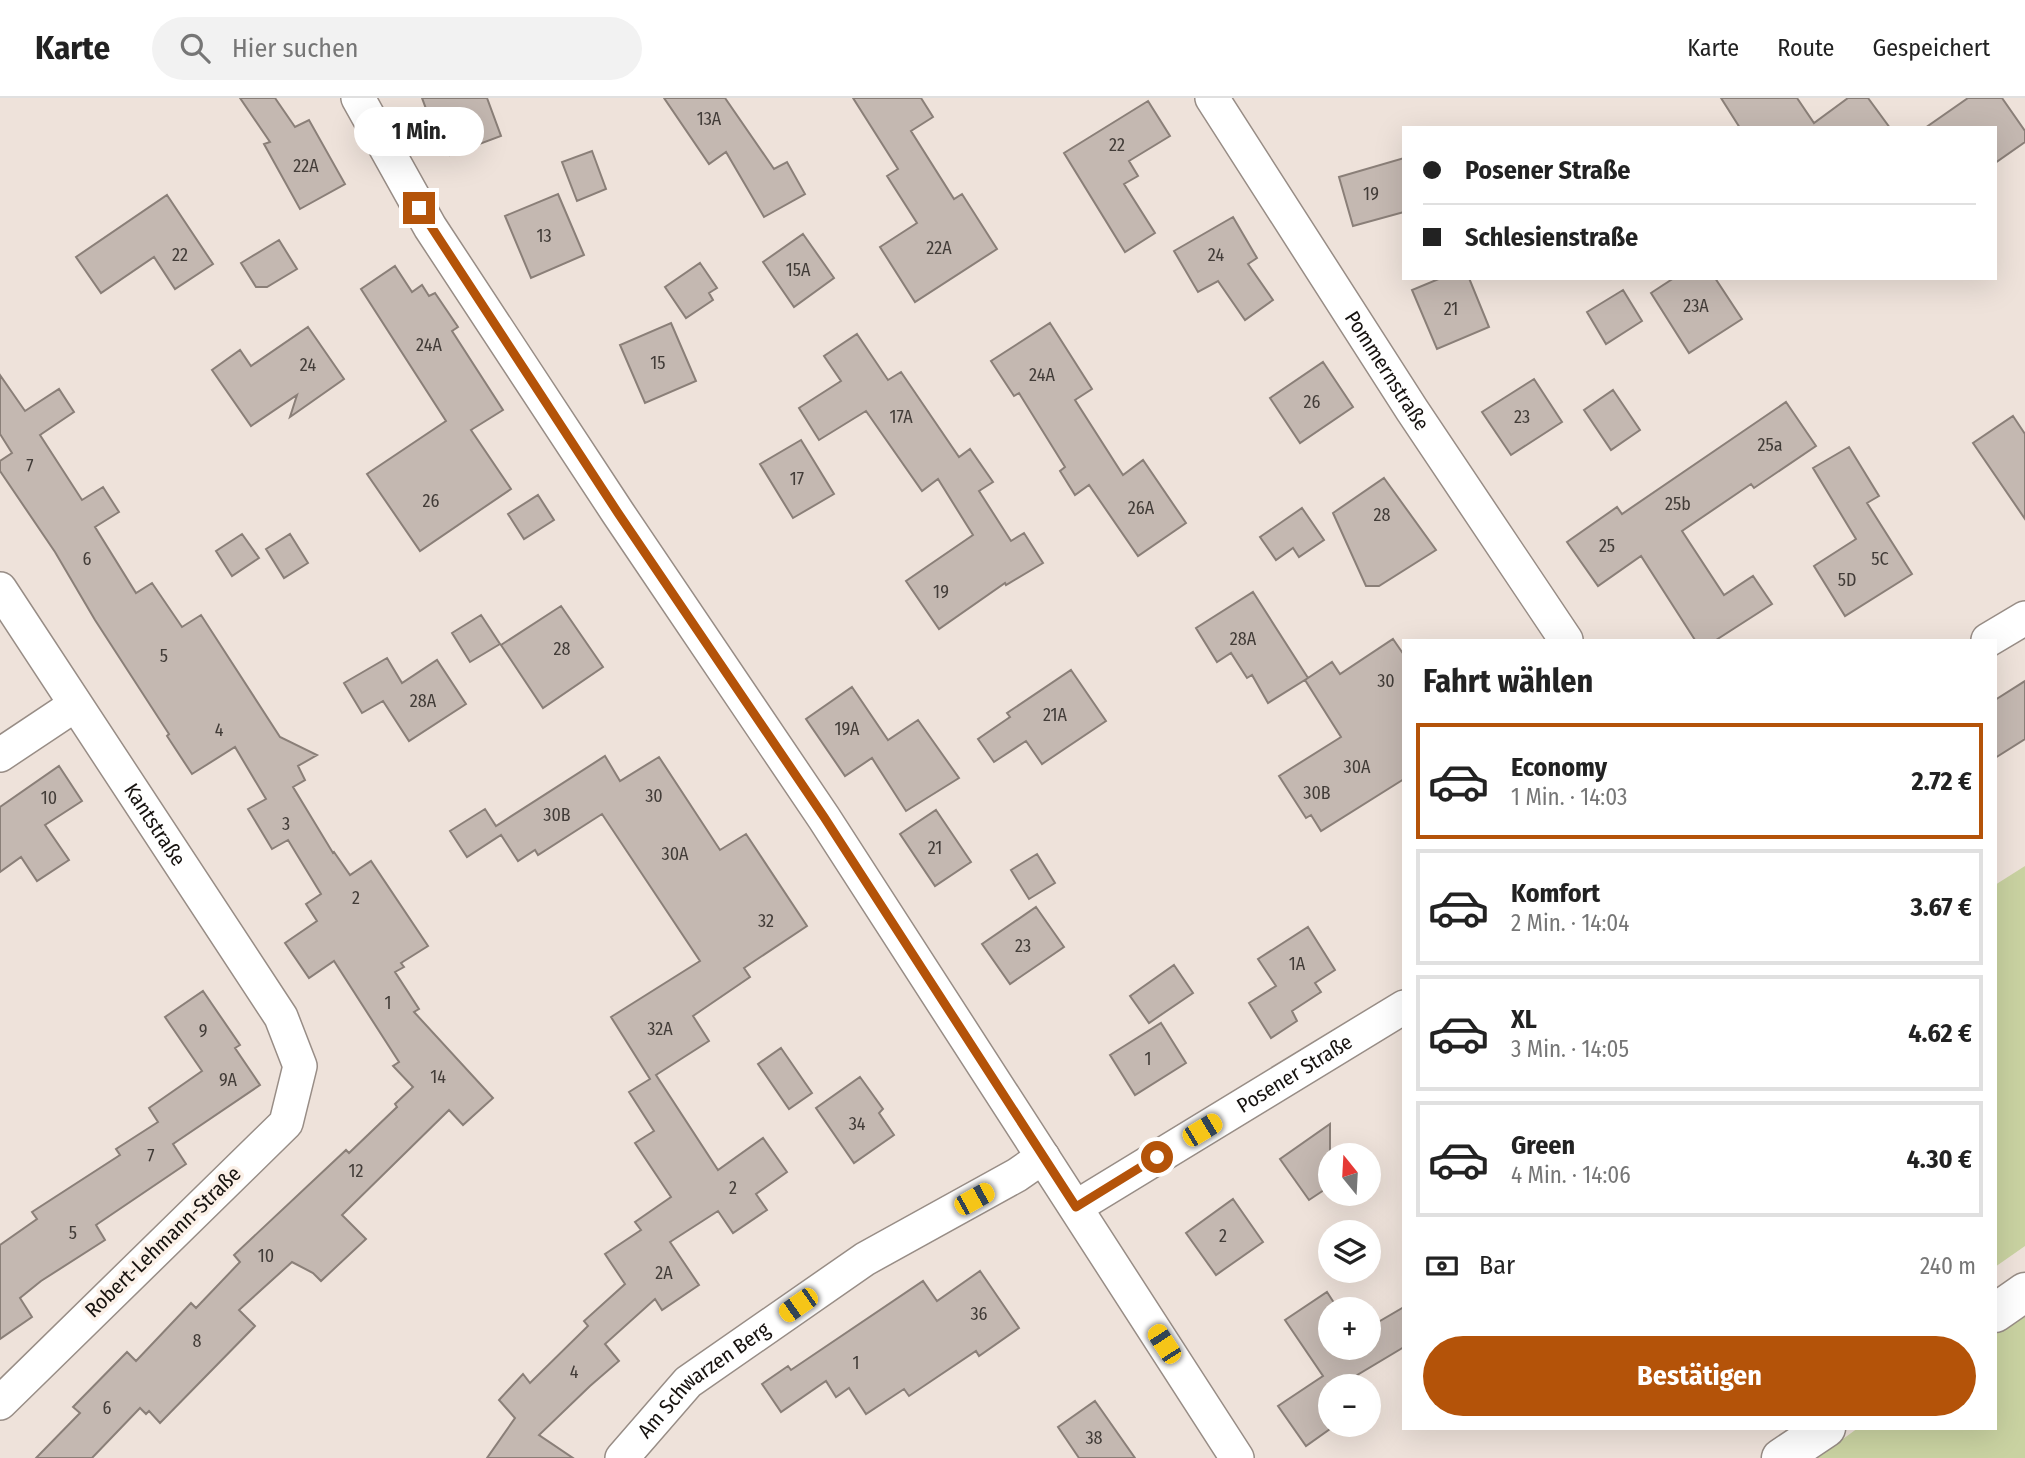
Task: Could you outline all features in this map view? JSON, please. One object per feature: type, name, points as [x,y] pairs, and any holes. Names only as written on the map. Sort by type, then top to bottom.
[{"type":"main road","points":[[1997,1312],[2025,1293]]},
{"type":"main road","points":[[1781,1458],[1823,1430]]},
{"type":"street","points":[[358,98],[430,227],[618,513],[824,817],[1237,1458]]},
{"type":"street","name":"Pommernstraße","points":[[1212,98],[1412,410],[1565,639]]},
{"type":"street","name":"Kantstraße","points":[[0,589],[281,1017],[300,1066]]},
{"type":"street","points":[[1990,639],[2025,618]]},
{"type":"street","points":[[0,755],[75,705]]},
{"type":"street","name":"Posener Straße","points":[[1076,1207],[1402,1008]]},
{"type":"street","name":"Robert-Lehmann-Straße","points":[[0,1403],[286,1123],[300,1066]]},
{"type":"street","name":"Am Schwarzen Berg","points":[[622,1458],[688,1382],[864,1259],[1017,1175],[1043,1157]]},
{"type":"green space","points":[[2025,866],[2025,1246],[1997,1266],[1997,884]]},
{"type":"green space","points":[[2025,1308],[2025,1458],[1817,1458],[1855,1430],[1997,1430],[1997,1329]]},
{"type":"building","points":[[240,98],[275,98],[295,127],[309,120],[345,184],[300,209],[264,144],[270,142]]},
{"type":"building","points":[[422,98],[487,98],[501,136],[450,155],[444,138],[438,141]]},
{"type":"building","points":[[664,98],[725,98],[774,169],[787,162],[805,194],[764,217],[726,152],[709,164]]},
{"type":"building","points":[[853,98],[921,98],[933,117],[911,131],[954,199],[962,194],[997,249],[915,302],[880,247],[917,223],[887,176],[898,169]]},
{"type":"building","points":[[1721,98],[1797,98],[1814,123],[1848,98],[1868,98],[1889,126],[1739,126]]},
{"type":"building","points":[[1968,98],[2002,98],[2025,131],[2025,142],[1997,162],[1997,126],[1928,126]]},
{"type":"building","points":[[1148,101],[1170,136],[1129,161],[1138,176],[1124,184],[1155,233],[1125,252],[1064,153]]},
{"type":"building","points":[[592,151],[606,189],[577,201],[562,162]]},
{"type":"building","points":[[1402,159],[1402,213],[1353,226],[1339,177]]},
{"type":"building","points":[[558,194],[584,255],[531,278],[505,216]]},
{"type":"building","points":[[167,195],[213,264],[175,289],[154,257],[101,293],[76,257]]},
{"type":"building","points":[[1233,217],[1257,258],[1248,264],[1273,300],[1245,320],[1218,281],[1198,292],[1174,251]]},
{"type":"building","points":[[803,234],[834,278],[794,307],[763,262]]},
{"type":"building","points":[[279,240],[297,269],[267,287],[256,287],[241,263]]},
{"type":"building","points":[[700,263],[717,288],[709,293],[713,300],[686,318],[665,287]]},
{"type":"building","points":[[395,266],[412,292],[422,285],[429,296],[435,293],[458,327],[452,331],[503,410],[471,430],[511,489],[420,551],[367,474],[446,421],[361,289]]},
{"type":"building","points":[[1436,280],[1470,280],[1489,327],[1437,349],[1412,290]]},
{"type":"building","points":[[1671,280],[1716,280],[1742,319],[1689,353],[1651,293]]},
{"type":"building","points":[[1623,290],[1642,321],[1606,344],[1587,312]]},
{"type":"building","points":[[671,323],[696,381],[645,403],[620,345]]},
{"type":"building","points":[[1050,323],[1092,389],[1075,400],[1123,475],[1143,460],[1186,523],[1138,556],[1089,485],[1075,495],[1060,471],[1065,467],[1019,393],[1014,396],[991,361]]},
{"type":"building","points":[[308,327],[344,379],[290,417],[297,395],[251,426],[212,370],[240,350],[251,366]]},
{"type":"building","points":[[857,334],[888,380],[901,372],[959,457],[970,449],[993,482],[979,491],[1011,541],[1024,533],[1043,563],[1006,585],[1005,583],[939,629],[906,581],[973,535],[938,479],[922,491],[866,411],[819,440],[799,408],[841,381],[824,356]]},
{"type":"building","points":[[1323,362],[1353,407],[1300,443],[1270,398]]},
{"type":"building","points":[[0,375],[25,411],[59,389],[74,412],[40,435],[82,500],[103,487],[119,512],[95,527],[136,593],[152,583],[182,627],[201,615],[280,737],[317,755],[298,766],[305,780],[293,787],[333,853],[350,875],[371,861],[428,946],[401,963],[404,967],[395,972],[419,1009],[414,1012],[493,1098],[463,1125],[449,1110],[342,1215],[366,1239],[321,1281],[313,1273],[292,1262],[239,1310],[255,1326],[160,1423],[149,1411],[146,1414],[140,1408],[92,1458],[36,1458],[80,1413],[73,1407],[127,1352],[136,1361],[191,1303],[196,1308],[240,1262],[234,1255],[346,1150],[349,1153],[397,1107],[395,1104],[413,1087],[393,1066],[399,1062],[334,961],[309,978],[285,943],[317,921],[306,904],[321,894],[288,840],[272,849],[248,809],[266,799],[235,747],[192,774],[55,552],[0,471],[0,461],[12,453],[0,434]]},
{"type":"building","points":[[1534,379],[1562,422],[1511,455],[1482,412]]},
{"type":"building","points":[[1613,390],[1640,430],[1611,450],[1584,410]]},
{"type":"building","points":[[1786,402],[1816,446],[1754,488],[1751,484],[1682,531],[1724,595],[1753,576],[1772,604],[1718,639],[1694,639],[1641,556],[1598,586],[1567,542],[1617,507],[1622,514]]},
{"type":"building","points":[[2013,416],[2025,434],[2025,519],[1973,443]]},
{"type":"building","points":[[801,440],[834,494],[793,518],[760,464]]},
{"type":"building","points":[[1849,447],[1879,496],[1867,503],[1912,574],[1845,616],[1814,566],[1856,539],[1813,468]]},
{"type":"building","points":[[1384,478],[1436,550],[1379,586],[1366,586],[1333,513]]},
{"type":"building","points":[[538,495],[554,520],[524,539],[508,514]]},
{"type":"building","points":[[1302,508],[1324,540],[1299,557],[1293,548],[1276,560],[1260,537]]},
{"type":"building","points":[[242,534],[259,558],[232,576],[216,551]]},
{"type":"building","points":[[290,534],[308,563],[284,578],[266,549]]},
{"type":"building","points":[[1253,592],[1308,678],[1268,703],[1252,675],[1247,678],[1231,653],[1217,662],[1196,628]]},
{"type":"building","points":[[561,606],[603,667],[543,708],[501,645]]},
{"type":"building","points":[[481,615],[500,644],[470,662],[452,633]]},
{"type":"building","points":[[1393,639],[1402,652],[1402,780],[1321,831],[1311,815],[1306,818],[1279,776],[1341,737],[1305,680],[1332,662],[1340,674]]},
{"type":"building","points":[[387,658],[402,683],[437,660],[466,704],[409,741],[383,701],[362,713],[344,683]]},
{"type":"building","points":[[1071,670],[1106,721],[1042,764],[1026,741],[994,762],[978,739],[1010,717],[1007,713]]},
{"type":"building","points":[[2025,681],[2025,739],[1997,757],[1997,699]]},
{"type":"building","points":[[852,687],[888,740],[918,720],[959,778],[906,811],[872,758],[845,776],[806,719]]},
{"type":"building","points":[[605,756],[620,781],[659,757],[720,850],[746,834],[807,926],[744,968],[750,977],[693,1016],[709,1041],[656,1075],[718,1170],[763,1138],[787,1172],[756,1194],[767,1210],[733,1233],[718,1211],[670,1242],[699,1285],[662,1310],[655,1299],[605,1344],[619,1361],[539,1435],[573,1458],[487,1458],[515,1418],[499,1400],[523,1374],[530,1383],[588,1326],[584,1321],[625,1284],[605,1254],[641,1230],[635,1222],[671,1197],[635,1143],[654,1131],[629,1092],[650,1079],[611,1017],[700,961],[602,814],[538,855],[535,850],[518,861],[501,835],[467,857],[450,831],[485,809],[496,826]]},
{"type":"building","points":[[59,766],[82,801],[45,825],[69,860],[37,881],[21,857],[0,872],[0,807]]},
{"type":"building","points":[[936,810],[971,862],[935,886],[900,834]]},
{"type":"building","points":[[1037,854],[1055,883],[1029,899],[1011,870]]},
{"type":"building","points":[[1036,907],[1064,947],[1010,984],[982,944]]},
{"type":"building","points":[[1308,927],[1335,970],[1315,983],[1321,992],[1292,1011],[1297,1021],[1271,1038],[1249,1003],[1276,986],[1258,959]]},
{"type":"building","points":[[1174,965],[1193,993],[1149,1023],[1130,996]]},
{"type":"building","points":[[203,991],[240,1045],[235,1048],[260,1085],[173,1144],[186,1164],[96,1225],[105,1240],[41,1281],[20,1298],[32,1317],[0,1339],[0,1245],[37,1219],[32,1212],[120,1155],[116,1149],[158,1122],[149,1108],[202,1071],[165,1017]]},
{"type":"building","points":[[1161,1023],[1186,1063],[1135,1095],[1110,1055]]},
{"type":"building","points":[[781,1048],[812,1093],[789,1109],[758,1064]]},
{"type":"building","points":[[860,1077],[883,1109],[879,1113],[894,1135],[854,1163],[816,1108]]},
{"type":"building","points":[[1330,1124],[1330,1143],[1318,1143],[1318,1194],[1309,1200],[1280,1159]]},
{"type":"building","points":[[1233,1199],[1263,1242],[1216,1275],[1186,1233]]},
{"type":"building","points":[[980,1271],[1019,1328],[979,1356],[976,1351],[909,1396],[904,1389],[866,1414],[849,1388],[836,1397],[826,1381],[781,1412],[762,1384],[788,1366],[791,1370],[923,1281],[937,1301]]},
{"type":"building","points":[[1318,1298],[1318,1360],[1381,1360],[1381,1320],[1402,1308],[1402,1348],[1359,1374],[1322,1374],[1285,1320]]},
{"type":"building","points":[[1318,1379],[1319,1437],[1306,1446],[1278,1406]]},
{"type":"building","points":[[1095,1401],[1135,1458],[1079,1458],[1058,1427]]},
{"type":"route","points":[[419,208],[618,513],[824,817],[1076,1207],[1157,1157]]}]
